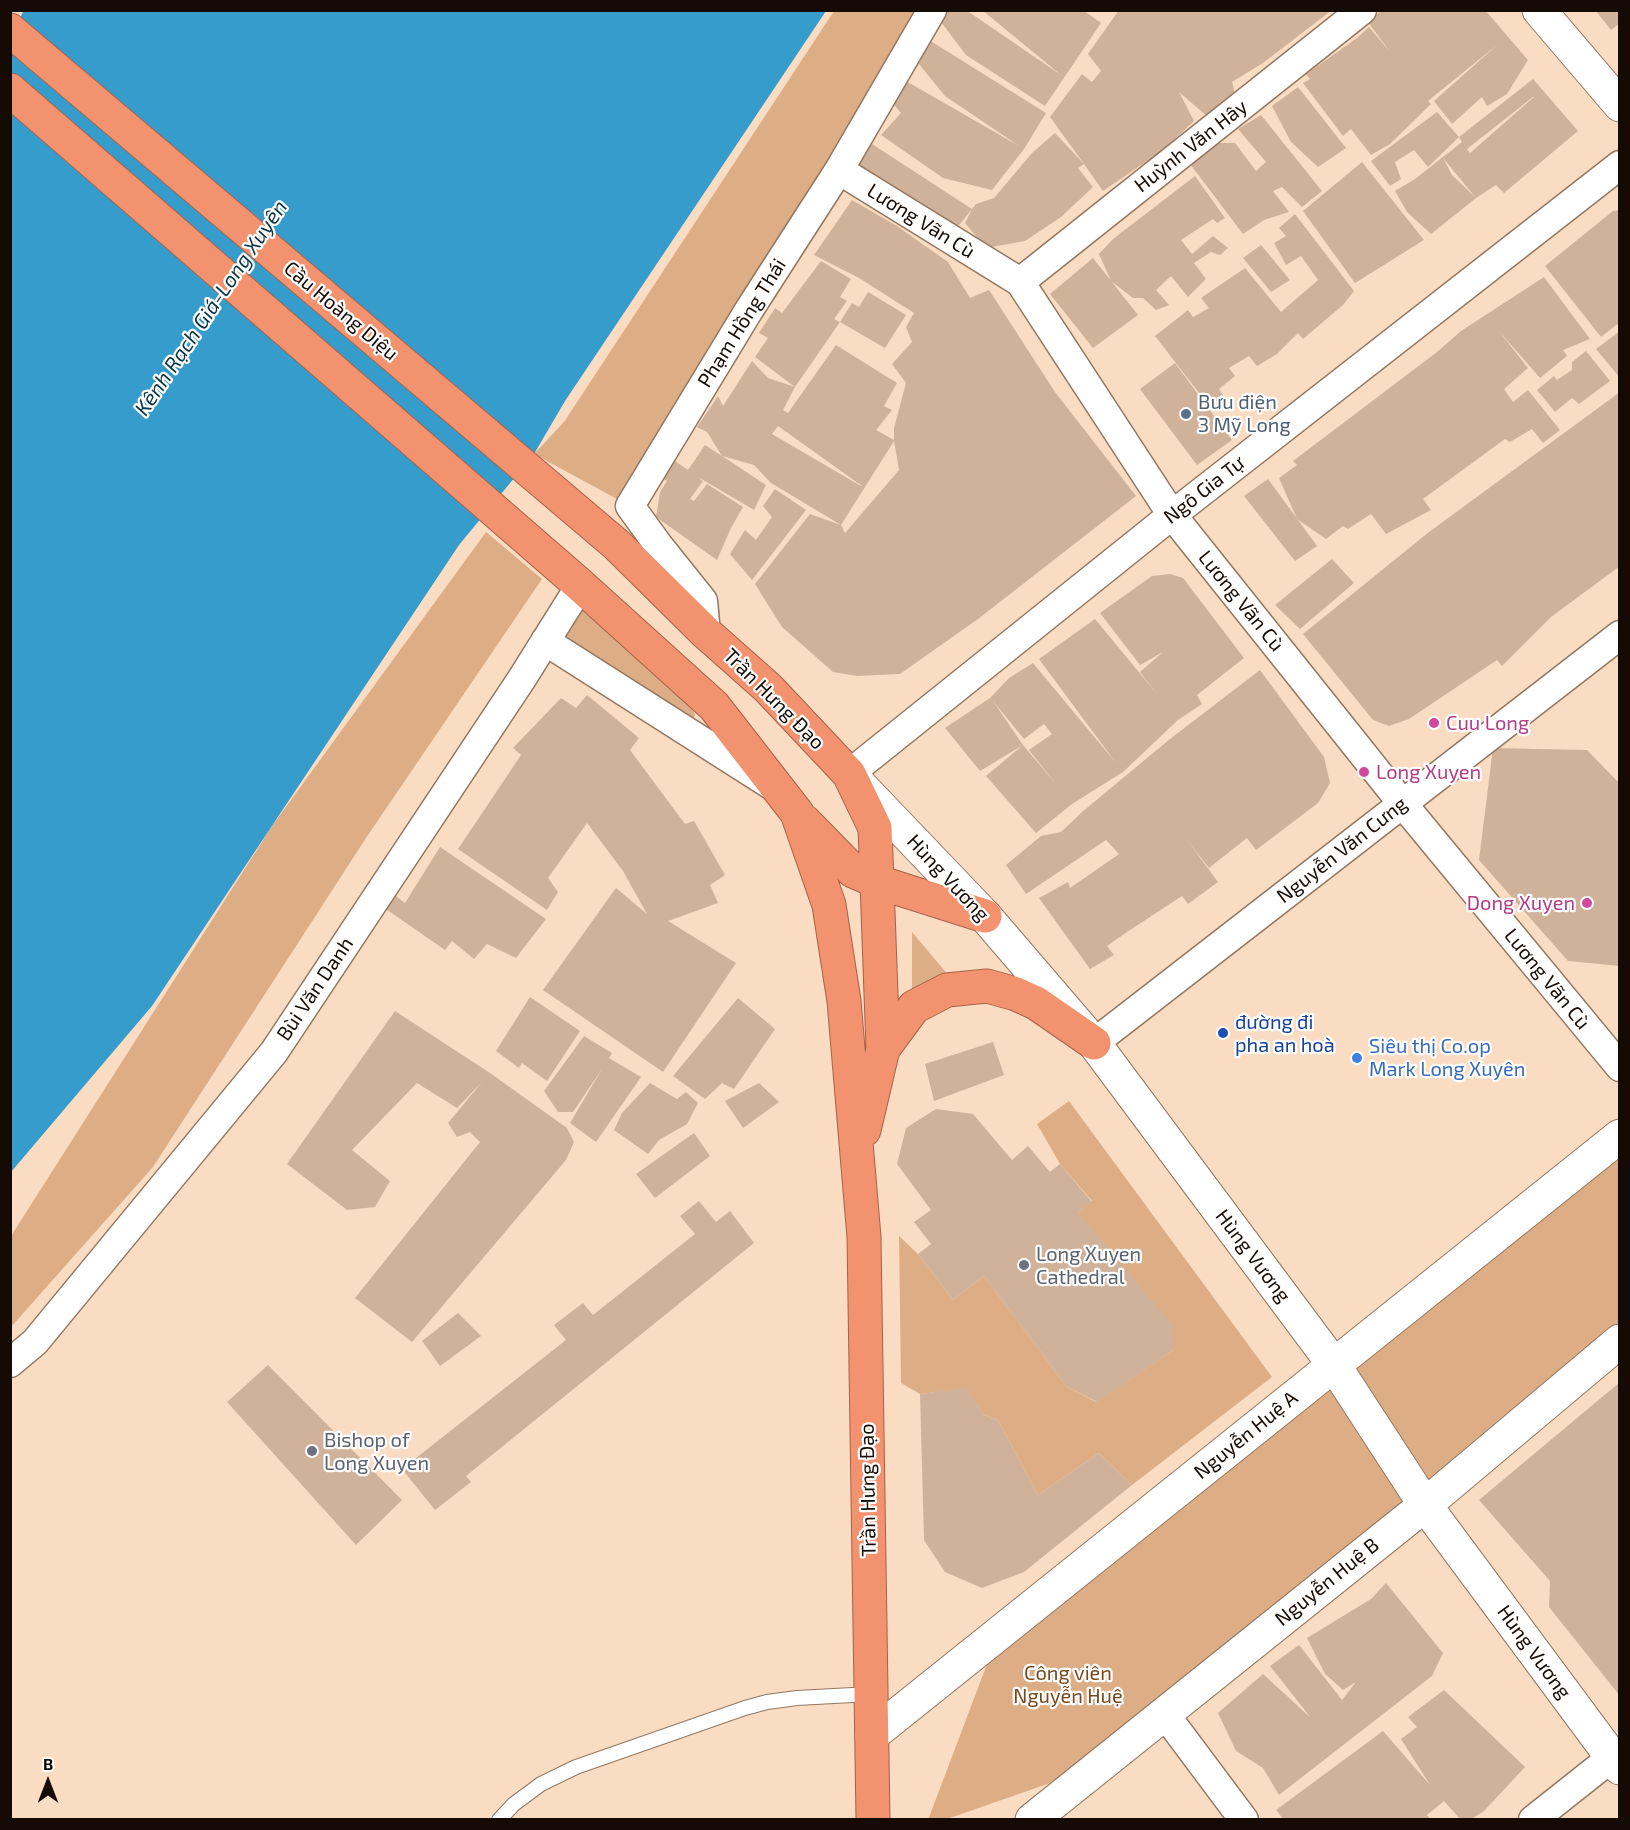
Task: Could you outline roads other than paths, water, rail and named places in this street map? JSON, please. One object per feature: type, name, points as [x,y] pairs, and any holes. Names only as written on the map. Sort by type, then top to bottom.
[{"type":"highway","name":"Cầu Hoàng Diệu","points":[[10,30],[617,545]]},
{"type":"highway","points":[[10,90],[579,585],[714,706],[787,801],[854,871],[878,882],[985,916]]},
{"type":"highway","name":"Trần Hưng Đạo","points":[[617,545],[706,633],[768,688],[849,774],[875,828],[883,1049]]},
{"type":"highway","name":"Trần Hưng Đạo","points":[[787,801],[829,905],[844,1001],[864,1237],[873,1820]]},
{"type":"highway","points":[[857,1161],[883,1049],[914,1007],[946,990],[987,986],[1016,994],[1036,1003],[1094,1043]]},
{"type":"street","name":"Phạm Hồng Thái","points":[[706,633],[704,601],[630,506],[749,310],[839,170],[932,10]]},
{"type":"street","name":"Huỳnh Văn Hây","points":[[1020,282],[1362,10]]},
{"type":"street","points":[[1539,10],[1620,105]]},
{"type":"street","name":"Ngô Gia Tự","points":[[849,774],[1172,515],[1620,165]]},
{"type":"street","name":"Lương Vãn Cù","points":[[839,170],[1020,282],[1172,515],[1402,803],[1620,1067]]},
{"type":"street","name":"Bùi Văn Danh","points":[[10,1363],[35,1342],[274,1052],[545,641],[579,585]]},
{"type":"street","name":"Nguyễn Văn Cưng","points":[[1094,1043],[1620,635]]},
{"type":"street","points":[[545,641],[787,801]]},
{"type":"street","name":"Hùng Vương","points":[[849,774],[985,916],[1094,1043],[1334,1365],[1425,1504],[1617,1759]]},
{"type":"street","name":"Nguyễn Huệ A","points":[[872,1735],[1620,1136]]},
{"type":"street","name":"Nguyễn Huệ B","points":[[1032,1820],[1425,1504],[1620,1341]]},
{"type":"street","points":[[1164,1713],[1244,1820]]},
{"type":"street","points":[[1533,1820],[1617,1759]]},
{"type":"lane","points":[[499,1820],[514,1804],[541,1784],[576,1767],[745,1708],[797,1698],[871,1694]]},
{"type":"water","name":"Kênh Rạch Giá-Long Xuyên","points":[[24,10],[826,11],[565,401],[534,454],[459,545],[152,1006],[11,1172],[10,38]]},
{"type":"place","name":"Bưu điện 3 Mỹ Long","points":[[1186,414]]},
{"type":"place","name":"Cuu Long","points":[[1434,723]]},
{"type":"place","name":"Long Xuyen","points":[[1364,772]]},
{"type":"place","name":"Dong Xuyen","points":[[1587,903]]},
{"type":"place","name":"đường đi pha an hoà","points":[[1223,1033]]},
{"type":"place","name":"Siêu thị Co.op Mark Long Xuyên","points":[[1357,1058]]},
{"type":"place","name":"Long Xuyen Cathedral","points":[[1024,1265]]},
{"type":"place","name":"Bishop of Long Xuyen","points":[[312,1451]]},
{"type":"park label","name":"Công viên Nguyễn Huệ","points":[[1068,1684]]}]
